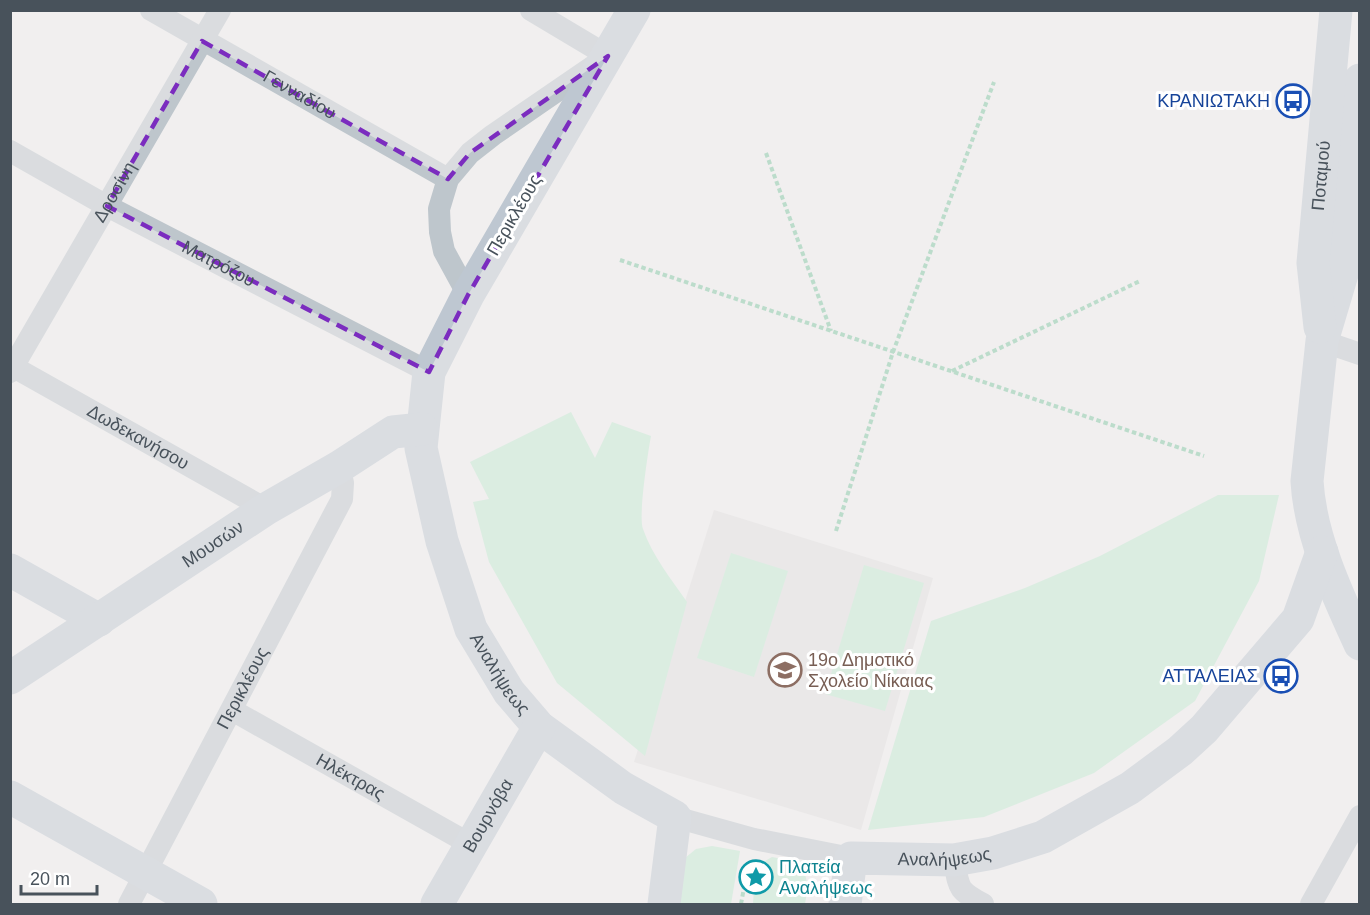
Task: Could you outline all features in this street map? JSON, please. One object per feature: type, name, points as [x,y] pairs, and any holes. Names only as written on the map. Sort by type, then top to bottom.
[{"type":"street","name":"Γενναδίου","points":[[151,10],[448,179]]},
{"type":"street","name":"Δροσίνη","points":[[12,368],[220,10]]},
{"type":"street","points":[[468,295],[444,252],[440,232],[439,209],[448,179],[470,153],[493,135],[608,56],[531,10]]},
{"type":"street","name":"Περικλέους","points":[[422,429],[429,372],[468,295],[634,10]]},
{"type":"street","name":"Ποταμού","points":[[1322,341],[1313,263],[1336,10]]},
{"type":"street","name":"Ποταμού","points":[[1359,80],[1345,264],[1322,341],[1306,482],[1313,527],[1359,644]]},
{"type":"street","name":"Ματρόζου","points":[[10,151],[107,206],[429,372]]},
{"type":"street","points":[[1322,341],[1359,354]]},
{"type":"street","name":"Δωδεκανήσου","points":[[12,368],[266,509]]},
{"type":"street","name":"Αναλήψεως","points":[[422,429],[421,448],[442,541],[471,629],[509,692],[539,727],[623,788],[675,817],[754,839],[851,858],[954,860],[993,853],[1043,837],[1130,788],[1180,751],[1204,729],[1298,619],[1322,552]]},
{"type":"street","name":"Μουσών","points":[[10,678],[266,509],[339,467],[393,432],[422,429]]},
{"type":"street","name":"Περικλέους","points":[[129,904],[342,499],[343,483],[339,467]]},
{"type":"street","points":[[10,570],[99,620]]},
{"type":"street","name":"Ηλέκτρας","points":[[232,710],[470,844]]},
{"type":"street","name":"Βουρνόβα","points":[[437,904],[539,727]]},
{"type":"street","points":[[10,797],[201,904]]},
{"type":"street","points":[[1311,904],[1359,816]]},
{"type":"street","points":[[664,904],[675,817]]},
{"type":"street","points":[[845,904],[851,858]]},
{"type":"street","points":[[954,860],[958,886],[965,894],[983,904]]},
{"type":"path","points":[[836,531],[893,352],[994,82]]},
{"type":"path","points":[[766,153],[831,332]]},
{"type":"path","points":[[620,260],[1204,456]]},
{"type":"path","points":[[952,372],[1140,281]]},
{"type":"path","points":[[741,904],[754,839]]},
{"type":"highlighted area","points":[[202,41],[448,179],[470,153],[608,56],[468,295],[429,372],[107,206]]},
{"type":"shaded area","name":"19ο Δημοτικό Σχολείο Νίκαιας","points":[[714,510],[933,578],[861,830],[634,762]]},
{"type":"green space","points":[[571,412],[595,458],[612,422],[651,436],[643,499],[643,529],[668,576],[687,602],[645,756],[557,683],[489,562],[473,502],[489,499],[470,462]]},
{"type":"green space","points":[[1218,495],[1279,495],[1259,581],[1195,701],[1094,773],[984,817],[868,830],[931,621],[1025,588],[1100,556]]},
{"type":"green space","points":[[731,553],[788,571],[754,677],[697,658]]},
{"type":"green space","points":[[864,565],[924,583],[885,711],[825,694]]},
{"type":"green space","points":[[712,846],[740,851],[731,904],[672,904],[685,858],[696,849]]},
{"type":"green space","points":[[772,857],[798,862],[807,882],[805,904],[753,904],[755,871],[758,865]]},
{"type":"place","name":"ΚΡΑΝΙΩΤΑΚΗ","points":[[1293,101]]},
{"type":"place","name":"19ο Δημοτικό Σχολείο Νίκαιας","points":[[785,670]]},
{"type":"place","name":"ΑΤΤΑΛΕΙΑΣ","points":[[1281,676]]},
{"type":"place","name":"Πλατεία Αναλήψεως","points":[[756,877]]}]
